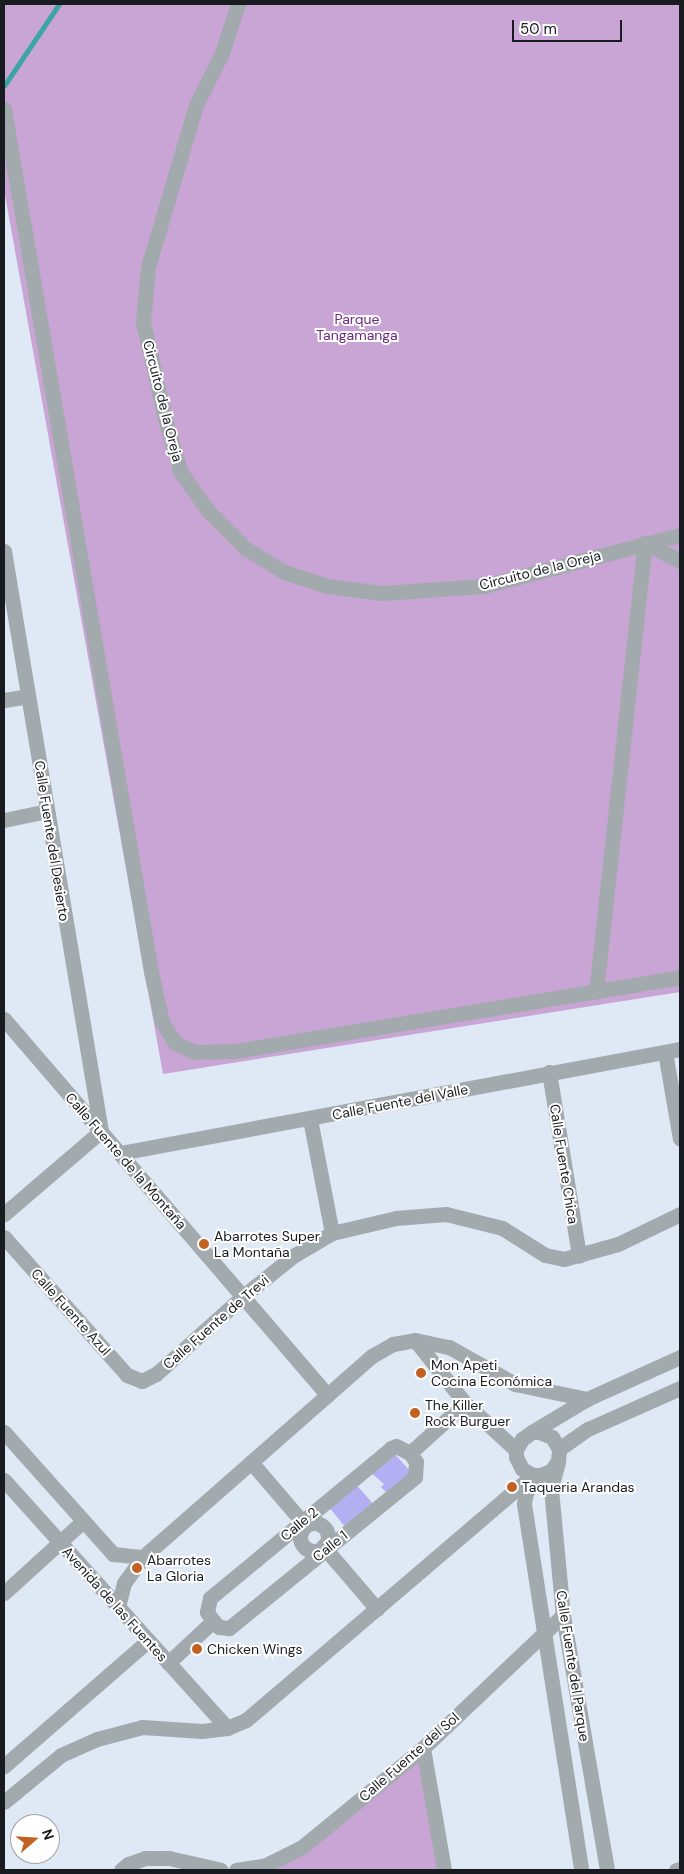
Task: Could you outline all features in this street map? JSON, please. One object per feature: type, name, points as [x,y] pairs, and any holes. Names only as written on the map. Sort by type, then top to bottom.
[{"type":"street","name":"Circuito de la Oreja","points":[[238,4],[222,53],[196,105],[187,134],[148,267],[143,322],[165,419],[180,470],[208,511],[245,548],[284,572],[327,586],[382,593],[484,586],[645,542],[680,535]]},
{"type":"street","points":[[4,110],[151,972],[162,1022],[175,1043],[194,1052],[235,1051],[680,978]]},
{"type":"street","points":[[596,992],[645,542],[680,562]]},
{"type":"street","name":"Calle Fuente del Desierto","points":[[4,551],[6,577],[28,696],[100,1131]]},
{"type":"street","points":[[4,700],[28,696]]},
{"type":"street","points":[[4,820],[47,811]]},
{"type":"street","name":"Calle Fuente de la Montaña","points":[[4,1019],[327,1395]]},
{"type":"street","name":"Calle Fuente del Valle","points":[[120,1154],[549,1072],[680,1049]]},
{"type":"street","points":[[665,1052],[680,1139]]},
{"type":"street","name":"Calle Fuente Chica","points":[[549,1072],[579,1256]]},
{"type":"street","points":[[310,1119],[332,1233]]},
{"type":"street","points":[[4,1214],[100,1131]]},
{"type":"street","name":"Calle Fuente de Trevi","points":[[142,1381],[156,1374],[242,1297],[293,1256],[332,1233],[396,1218],[446,1214],[502,1228],[545,1254],[564,1259],[618,1244],[680,1214]]},
{"type":"street","name":"Calle Fuente Azul","points":[[4,1237],[127,1375],[142,1381]]},
{"type":"street","points":[[415,1340],[465,1403],[516,1450]]},
{"type":"street","points":[[118,1607],[124,1584],[143,1557],[372,1356],[393,1344],[415,1340],[449,1347],[514,1384],[587,1399]]},
{"type":"street","points":[[680,1357],[587,1399],[522,1438],[516,1450],[518,1463],[527,1473],[533,1475],[540,1475],[551,1471],[559,1455],[588,1429],[680,1388]]},
{"type":"street","points":[[410,1453],[465,1403]]},
{"type":"street","points":[[4,1432],[113,1554],[143,1557]]},
{"type":"street","points":[[532,1432],[539,1432],[552,1437],[559,1455]]},
{"type":"street","name":"Calle 2","points":[[213,1621],[208,1612],[210,1598],[304,1524],[391,1448],[403,1448],[410,1453]]},
{"type":"street","name":"Calle 1","points":[[213,1621],[219,1627],[229,1628],[325,1548],[415,1477],[416,1462],[410,1453]]},
{"type":"street","name":"Calle Fuente del Parque","points":[[559,1455],[551,1489],[563,1615],[607,1870]]},
{"type":"street","points":[[251,1462],[304,1524],[314,1522],[322,1526],[328,1538],[325,1548],[377,1609]]},
{"type":"street","points":[[4,1802],[35,1774],[61,1755],[90,1742],[142,1727],[202,1730],[226,1728],[246,1720],[533,1475]]},
{"type":"street","name":"Calle Fuente del Parque","points":[[533,1475],[524,1496],[526,1513],[581,1870]]},
{"type":"street","name":"Avenida de las Fuentes","points":[[4,1480],[226,1728]]},
{"type":"street","points":[[491,1512],[510,1501],[519,1503],[526,1513]]},
{"type":"street","points":[[4,1593],[83,1522]]},
{"type":"street","name":"Calle Fuente del Sol","points":[[236,1870],[266,1865],[302,1847],[423,1748],[563,1615]]},
{"type":"street","points":[[168,1663],[213,1621]]},
{"type":"street","points":[[4,1766],[148,1641]]},
{"type":"street","points":[[423,1748],[444,1870]]},
{"type":"street","points":[[18,1754],[35,1774]]},
{"type":"street","points":[[121,1870],[128,1864],[145,1858],[169,1858],[203,1868],[222,1870]]},
{"type":"street","points":[[676,1870],[680,1869]]},
{"type":"green space","name":"Parque Tangamanga","points":[[4,4],[680,4],[680,992],[163,1074],[5,195]]},
{"type":"green space","points":[[423,1748],[444,1870],[236,1870],[267,1865]]},
{"type":"building","points":[[392,1451],[411,1472],[387,1493],[381,1487],[384,1484],[369,1471]]},
{"type":"building","points":[[355,1483],[374,1505],[346,1528],[328,1506]]},
{"type":"waterway","points":[[4,86],[59,4]]},
{"type":"place","name":"Abarrotes Super La Montaña","points":[[204,1244]]},
{"type":"place","name":"Mon Apeti Cocina Económica","points":[[421,1373]]},
{"type":"place","name":"The Killer Rock Burguer","points":[[415,1413]]},
{"type":"place","name":"Taqueria Arandas","points":[[512,1487]]},
{"type":"place","name":"Abarrotes La Gloria","points":[[137,1568]]},
{"type":"place","name":"Chicken Wings","points":[[197,1649]]}]
